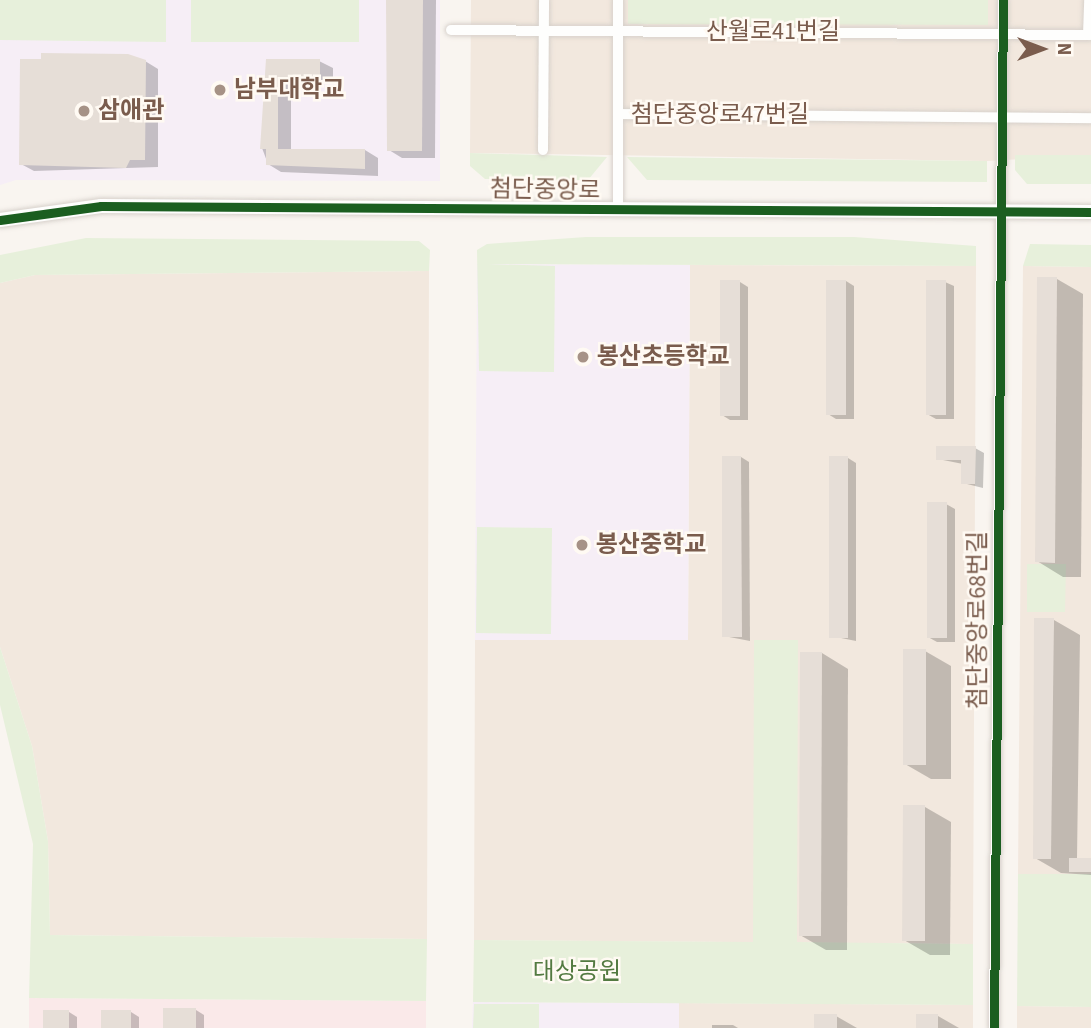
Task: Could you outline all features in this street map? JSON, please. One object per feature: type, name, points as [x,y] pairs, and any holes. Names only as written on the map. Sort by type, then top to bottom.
[{"type":"street","points":[[543,150],[544,0]]},
{"type":"street","name":"첨단중앙로47번길","points":[[618,0],[618,210]]},
{"type":"street","name":"첨단중앙로68번길","points":[[994,1028],[1003,0]]},
{"type":"street","points":[[1088,0],[1090,35]]},
{"type":"street","name":"산월로41번길","points":[[451,30],[1090,35]]},
{"type":"street","name":"첨단중앙로47번길","points":[[618,114],[1091,118]]},
{"type":"street","name":"첨단중앙로","points":[[0,220],[100,206],[1091,212]]},
{"type":"shaded area","name":"남부대학교","points":[[0,0],[440,0],[440,181],[16,180],[0,185]]},
{"type":"shaded area","points":[[471,0],[1091,0],[1091,155],[987,161],[470,153]]},
{"type":"shaded area","points":[[477,264],[690,265],[688,640],[475,640]]},
{"type":"shaded area","points":[[690,265],[976,266],[973,944],[474,940],[475,640],[688,640]]},
{"type":"shaded area","points":[[1023,266],[1091,267],[1091,874],[1018,874]]},
{"type":"shaded area","points":[[429,271],[427,939],[50,935],[48,841],[32,746],[0,647],[0,283],[35,275]]},
{"type":"shaded area","points":[[29,998],[426,1001],[426,1028],[29,1028]]},
{"type":"shaded area","points":[[473,1002],[679,1003],[679,1028],[472,1028]]},
{"type":"shaded area","points":[[679,1003],[973,1005],[973,1028],[679,1028]]},
{"type":"shaded area","points":[[1017,1006],[1091,1007],[1091,1028],[1017,1028]]},
{"type":"green space","points":[[0,0],[166,0],[166,42],[0,40]]},
{"type":"green space","points":[[191,0],[359,0],[359,42],[191,42]]},
{"type":"green space","points":[[628,0],[988,0],[988,25],[628,24]]},
{"type":"green space","points":[[470,153],[607,157],[588,180],[485,179],[470,166]]},
{"type":"green space","points":[[1015,155],[1091,155],[1091,184],[1027,184],[1015,170]]},
{"type":"green space","points":[[627,157],[987,161],[987,182],[647,180]]},
{"type":"green space","points":[[586,237],[854,237],[976,246],[976,266],[488,264],[555,266],[554,372],[479,371],[477,250],[487,244]]},
{"type":"green space","points":[[86,238],[419,241],[430,250],[429,271],[35,275],[0,283],[0,255]]},
{"type":"green space","points":[[1030,244],[1091,245],[1091,267],[1023,266]]},
{"type":"green space","points":[[477,527],[552,528],[551,634],[476,633]]},
{"type":"green space","points":[[1027,564],[1066,564],[1065,612],[1027,612]]},
{"type":"green space","name":"대상공원","points":[[754,640],[798,640],[797,942],[973,944],[973,1005],[473,1002],[474,940],[753,942]]},
{"type":"green space","points":[[0,647],[32,746],[48,841],[50,935],[427,939],[426,1001],[29,998],[33,844],[0,705]]},
{"type":"green space","points":[[1018,874],[1091,874],[1091,1007],[1017,1006]]},
{"type":"green space","points":[[474,1004],[539,1004],[539,1028],[473,1028]]},
{"type":"building","points":[[386,0],[423,0],[422,151],[387,151]]},
{"type":"building","name":"삼애관","points":[[41,53],[128,54],[146,60],[145,160],[130,160],[126,168],[19,165],[20,59],[41,59]]},
{"type":"building","points":[[266,59],[320,59],[320,78],[278,78],[278,149],[365,149],[365,169],[266,165],[266,149],[260,149]]},
{"type":"building","points":[[1037,277],[1057,277],[1055,563],[1035,562]]},
{"type":"building","points":[[720,280],[740,280],[740,416],[720,416]]},
{"type":"building","points":[[826,280],[846,280],[846,415],[826,415]]},
{"type":"building","points":[[926,280],[946,280],[946,415],[926,415]]},
{"type":"building","points":[[936,446],[976,446],[975,484],[961,484],[961,460],[936,460]]},
{"type":"building","points":[[722,456],[741,456],[742,637],[722,637]]},
{"type":"building","points":[[829,456],[848,456],[848,638],[829,638]]},
{"type":"building","points":[[927,502],[947,502],[947,638],[927,638]]},
{"type":"building","points":[[1034,618],[1054,618],[1051,859],[1033,859]]},
{"type":"building","points":[[903,649],[926,649],[926,765],[903,765]]},
{"type":"building","points":[[800,652],[822,652],[821,936],[799,936]]},
{"type":"building","points":[[903,805],[925,805],[925,941],[902,941]]},
{"type":"building","points":[[1069,858],[1091,858],[1091,872],[1069,872]]},
{"type":"building","points":[[163,1008],[196,1008],[196,1028],[163,1028]]},
{"type":"building","points":[[43,1010],[69,1010],[69,1028],[43,1028]]},
{"type":"building","points":[[101,1010],[131,1010],[131,1028],[101,1028]]},
{"type":"building","points":[[814,1014],[837,1014],[837,1028],[814,1028]]},
{"type":"building","points":[[916,1014],[938,1014],[938,1028],[916,1028]]},
{"type":"cycle path","points":[[994,1028],[1003,0]]},
{"type":"cycle path","points":[[0,220],[101,206],[1091,212]]},
{"type":"place","name":"남부대학교","points":[[220,90]]},
{"type":"place","name":"삼애관","points":[[84,111]]},
{"type":"place","name":"봉산초등학교","points":[[583,357]]},
{"type":"place","name":"봉산중학교","points":[[582,545]]}]
